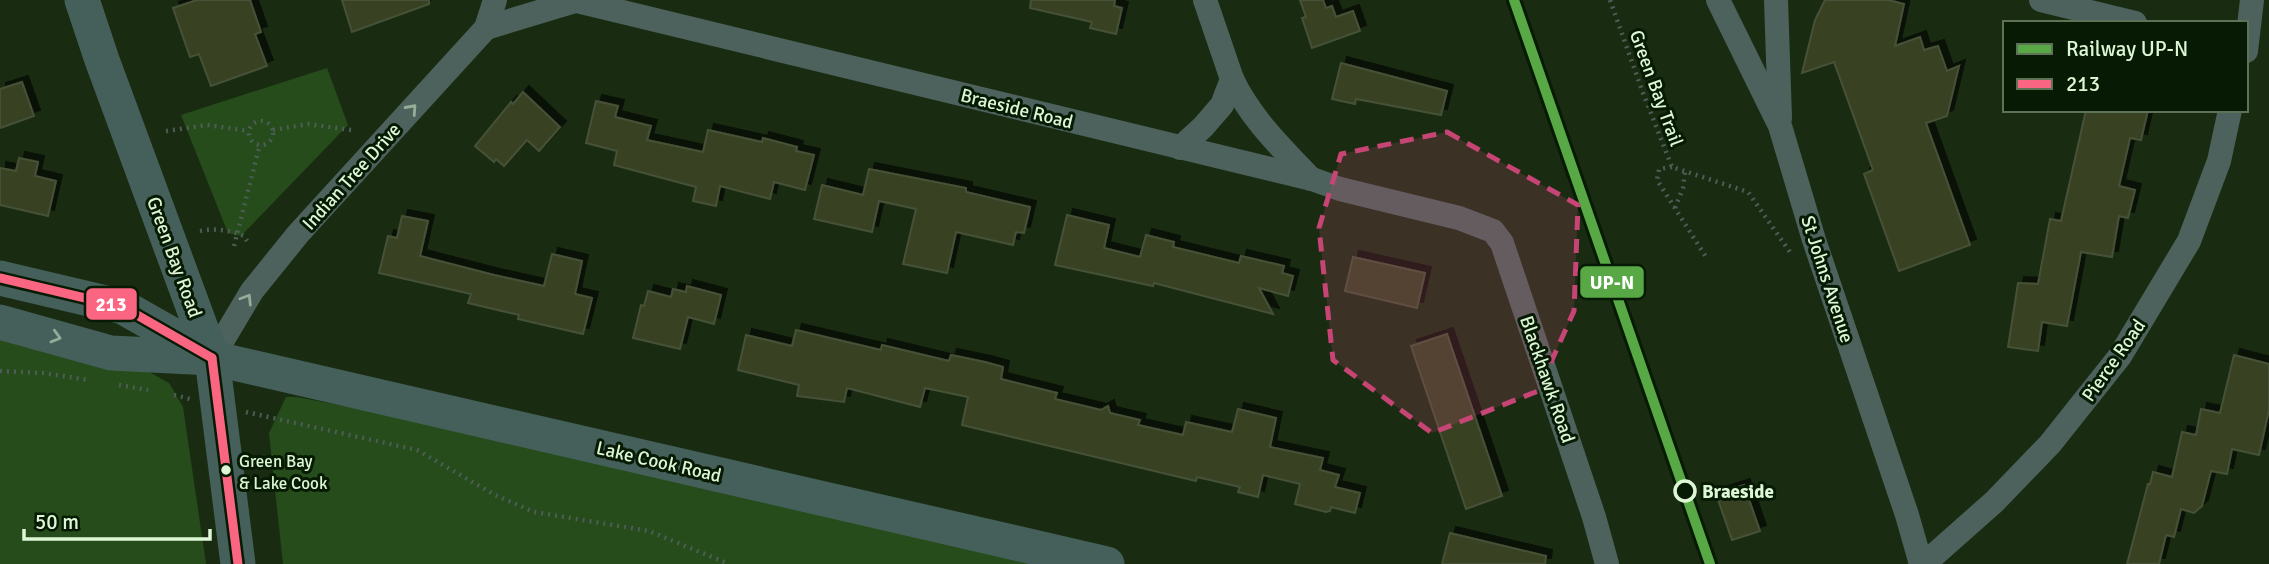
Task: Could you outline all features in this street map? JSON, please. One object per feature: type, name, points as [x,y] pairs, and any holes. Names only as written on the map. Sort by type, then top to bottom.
[{"type":"main road","name":"Green Bay Road","points":[[82,0],[212,358],[238,564]]},
{"type":"main road","name":"Lake Cook Road","points":[[0,278],[123,307],[212,358]]},
{"type":"main road","name":"Lake Cook Road","points":[[0,321],[111,353],[212,358],[1107,564]]},
{"type":"street","name":"Indian Tree Drive","points":[[212,358],[251,291],[298,233],[486,28],[495,0]]},
{"type":"street","name":"Braeside Road","points":[[486,28],[574,0],[1312,179],[1340,189],[1459,218]]},
{"type":"street","points":[[1205,0],[1231,79],[1241,98],[1262,129],[1312,179]]},
{"type":"street","name":"St Johns Avenue","points":[[1718,0],[1780,126],[1814,240],[1908,515],[1922,564]]},
{"type":"street","points":[[1776,0],[1780,126]]},
{"type":"street","points":[[2041,0],[2127,21]]},
{"type":"street","points":[[2248,33],[2252,0]]},
{"type":"street","points":[[2248,50],[2269,54]]},
{"type":"street","points":[[1180,148],[1203,127],[1222,104],[1231,79]]},
{"type":"street","name":"Pierce Road","points":[[1922,564],[1994,502],[2050,444],[2120,356],[2189,241],[2219,161],[2230,112]]},
{"type":"street","name":"Blackhawk Road","points":[[1459,218],[1493,231],[1502,243],[1594,517],[1607,564]]},
{"type":"path","name":"Green Bay Trail","points":[[1611,0],[1671,167],[1748,192],[1786,246]]},
{"type":"path","points":[[262,121],[269,124],[273,130],[269,142],[260,144],[251,139],[249,131],[255,122],[262,121]]},
{"type":"path","points":[[273,130],[308,124],[351,130]]},
{"type":"path","points":[[166,131],[207,125],[249,131]]},
{"type":"path","points":[[234,246],[260,144]]},
{"type":"path","points":[[1671,167],[1660,169],[1657,180],[1706,257]]},
{"type":"path","points":[[1675,208],[1683,188],[1685,172]]},
{"type":"path","points":[[200,231],[237,233],[247,240]]},
{"type":"path","points":[[0,371],[43,373],[98,382]]},
{"type":"path","points":[[110,384],[148,390]]},
{"type":"path","points":[[269,417],[417,450],[495,495],[534,512],[649,531],[729,564]]},
{"type":"highlighted area","points":[[1447,132],[1578,205],[1574,311],[1538,391],[1432,433],[1333,360],[1319,228],[1341,154]]},
{"type":"green space","points":[[327,68],[348,125],[241,236],[228,233],[181,115]]},
{"type":"green space","points":[[0,334],[144,369],[169,383],[183,407],[206,564],[0,564]]},
{"type":"green space","points":[[286,397],[386,414],[1075,564],[283,564],[269,433]]},
{"type":"building","points":[[197,0],[250,0],[261,32],[255,34],[267,66],[211,86],[199,54],[190,57],[173,8]]},
{"type":"building","points":[[342,0],[429,0],[429,4],[352,32]]},
{"type":"building","points":[[1031,0],[1115,0],[1114,6],[1122,8],[1116,34],[1090,28],[1092,22],[1030,8]]},
{"type":"building","points":[[1300,0],[1323,0],[1326,8],[1332,6],[1336,17],[1353,11],[1360,31],[1312,48],[1302,18],[1306,17]]},
{"type":"building","points":[[1825,0],[1888,0],[1904,4],[1895,46],[1920,37],[1924,50],[1938,46],[1947,71],[1959,66],[1947,116],[1926,123],[1970,245],[1899,271],[1864,174],[1873,170],[1834,62],[1802,73],[1815,20]]},
{"type":"building","points":[[1341,63],[1447,91],[1441,115],[1356,99],[1355,104],[1332,99]]},
{"type":"building","points":[[22,82],[34,116],[0,128],[0,89]]},
{"type":"building","points":[[523,92],[560,127],[539,151],[527,140],[504,166],[496,159],[494,162],[475,146],[511,102],[513,104]]},
{"type":"building","points":[[596,101],[618,106],[615,117],[651,126],[647,140],[703,152],[708,130],[762,142],[763,138],[797,147],[796,151],[814,155],[805,190],[774,182],[770,199],[720,186],[716,206],[693,201],[696,187],[614,165],[617,151],[586,143]]},
{"type":"building","points":[[2086,112],[2148,112],[2141,140],[2130,138],[2119,186],[2135,190],[2128,218],[2119,216],[2112,257],[2081,252],[2067,326],[2042,322],[2038,351],[2008,347],[2018,283],[2038,284],[2050,219],[2061,221]]},
{"type":"building","points":[[19,158],[38,162],[35,176],[56,181],[48,216],[0,205],[0,168],[16,171]]},
{"type":"building","points":[[869,169],[966,188],[966,192],[1030,207],[1024,233],[1016,232],[1013,245],[956,232],[947,273],[903,264],[916,209],[879,201],[872,232],[814,219],[822,185],[863,195]]},
{"type":"building","points":[[1067,215],[1109,225],[1104,248],[1140,257],[1146,235],[1174,242],[1173,247],[1239,263],[1241,256],[1284,266],[1282,273],[1293,276],[1288,296],[1259,288],[1273,314],[1154,283],[1153,286],[1055,265]]},
{"type":"building","points":[[402,216],[428,221],[420,256],[494,275],[544,286],[552,254],[582,261],[575,294],[592,298],[583,334],[518,319],[519,315],[468,303],[471,294],[379,273],[388,236],[397,238]]},
{"type":"building","points":[[1353,257],[1425,273],[1417,308],[1345,291]]},
{"type":"building","points":[[687,286],[721,295],[714,324],[688,317],[680,349],[633,338],[641,305],[644,306],[648,291],[671,297],[673,289],[686,292]]},
{"type":"building","points":[[796,330],[881,350],[882,345],[949,361],[951,355],[985,362],[1003,367],[1001,379],[1057,393],[1055,399],[1101,410],[1108,406],[1110,413],[1140,420],[1138,425],[1183,435],[1186,422],[1232,432],[1238,409],[1276,418],[1270,447],[1323,458],[1320,470],[1339,475],[1335,487],[1360,493],[1355,513],[1331,507],[1330,511],[1326,512],[1295,504],[1300,484],[1263,475],[1258,497],[1238,492],[1240,487],[1197,477],[1196,481],[962,425],[968,397],[925,388],[920,407],[847,388],[844,402],[797,396],[799,385],[738,370],[746,335],[792,346]]},
{"type":"building","points":[[1447,334],[1502,496],[1466,509],[1411,346]]},
{"type":"building","points":[[2234,355],[2269,364],[2269,410],[2259,455],[2232,449],[2227,474],[2211,471],[2202,506],[2194,513],[2181,509],[2174,537],[2166,535],[2159,564],[2127,564],[2153,472],[2172,477],[2182,432],[2196,435],[2201,409],[2220,413]]},
{"type":"building","points":[[1744,485],[1760,531],[1732,540],[1716,494]]},
{"type":"building","points":[[1450,533],[1546,556],[1545,564],[1442,564]]},
{"type":"rail line","name":"UP-N","points":[[1514,0],[1710,564]]},
{"type":"transit line","name":"213","points":[[0,278],[123,307],[212,358]]},
{"type":"transit line","name":"213","points":[[212,358],[238,564]]},
{"type":"place","name":"Green Bay & Lake Cook","points":[[226,470]]},
{"type":"place","name":"Braeside","points":[[1685,491]]}]
